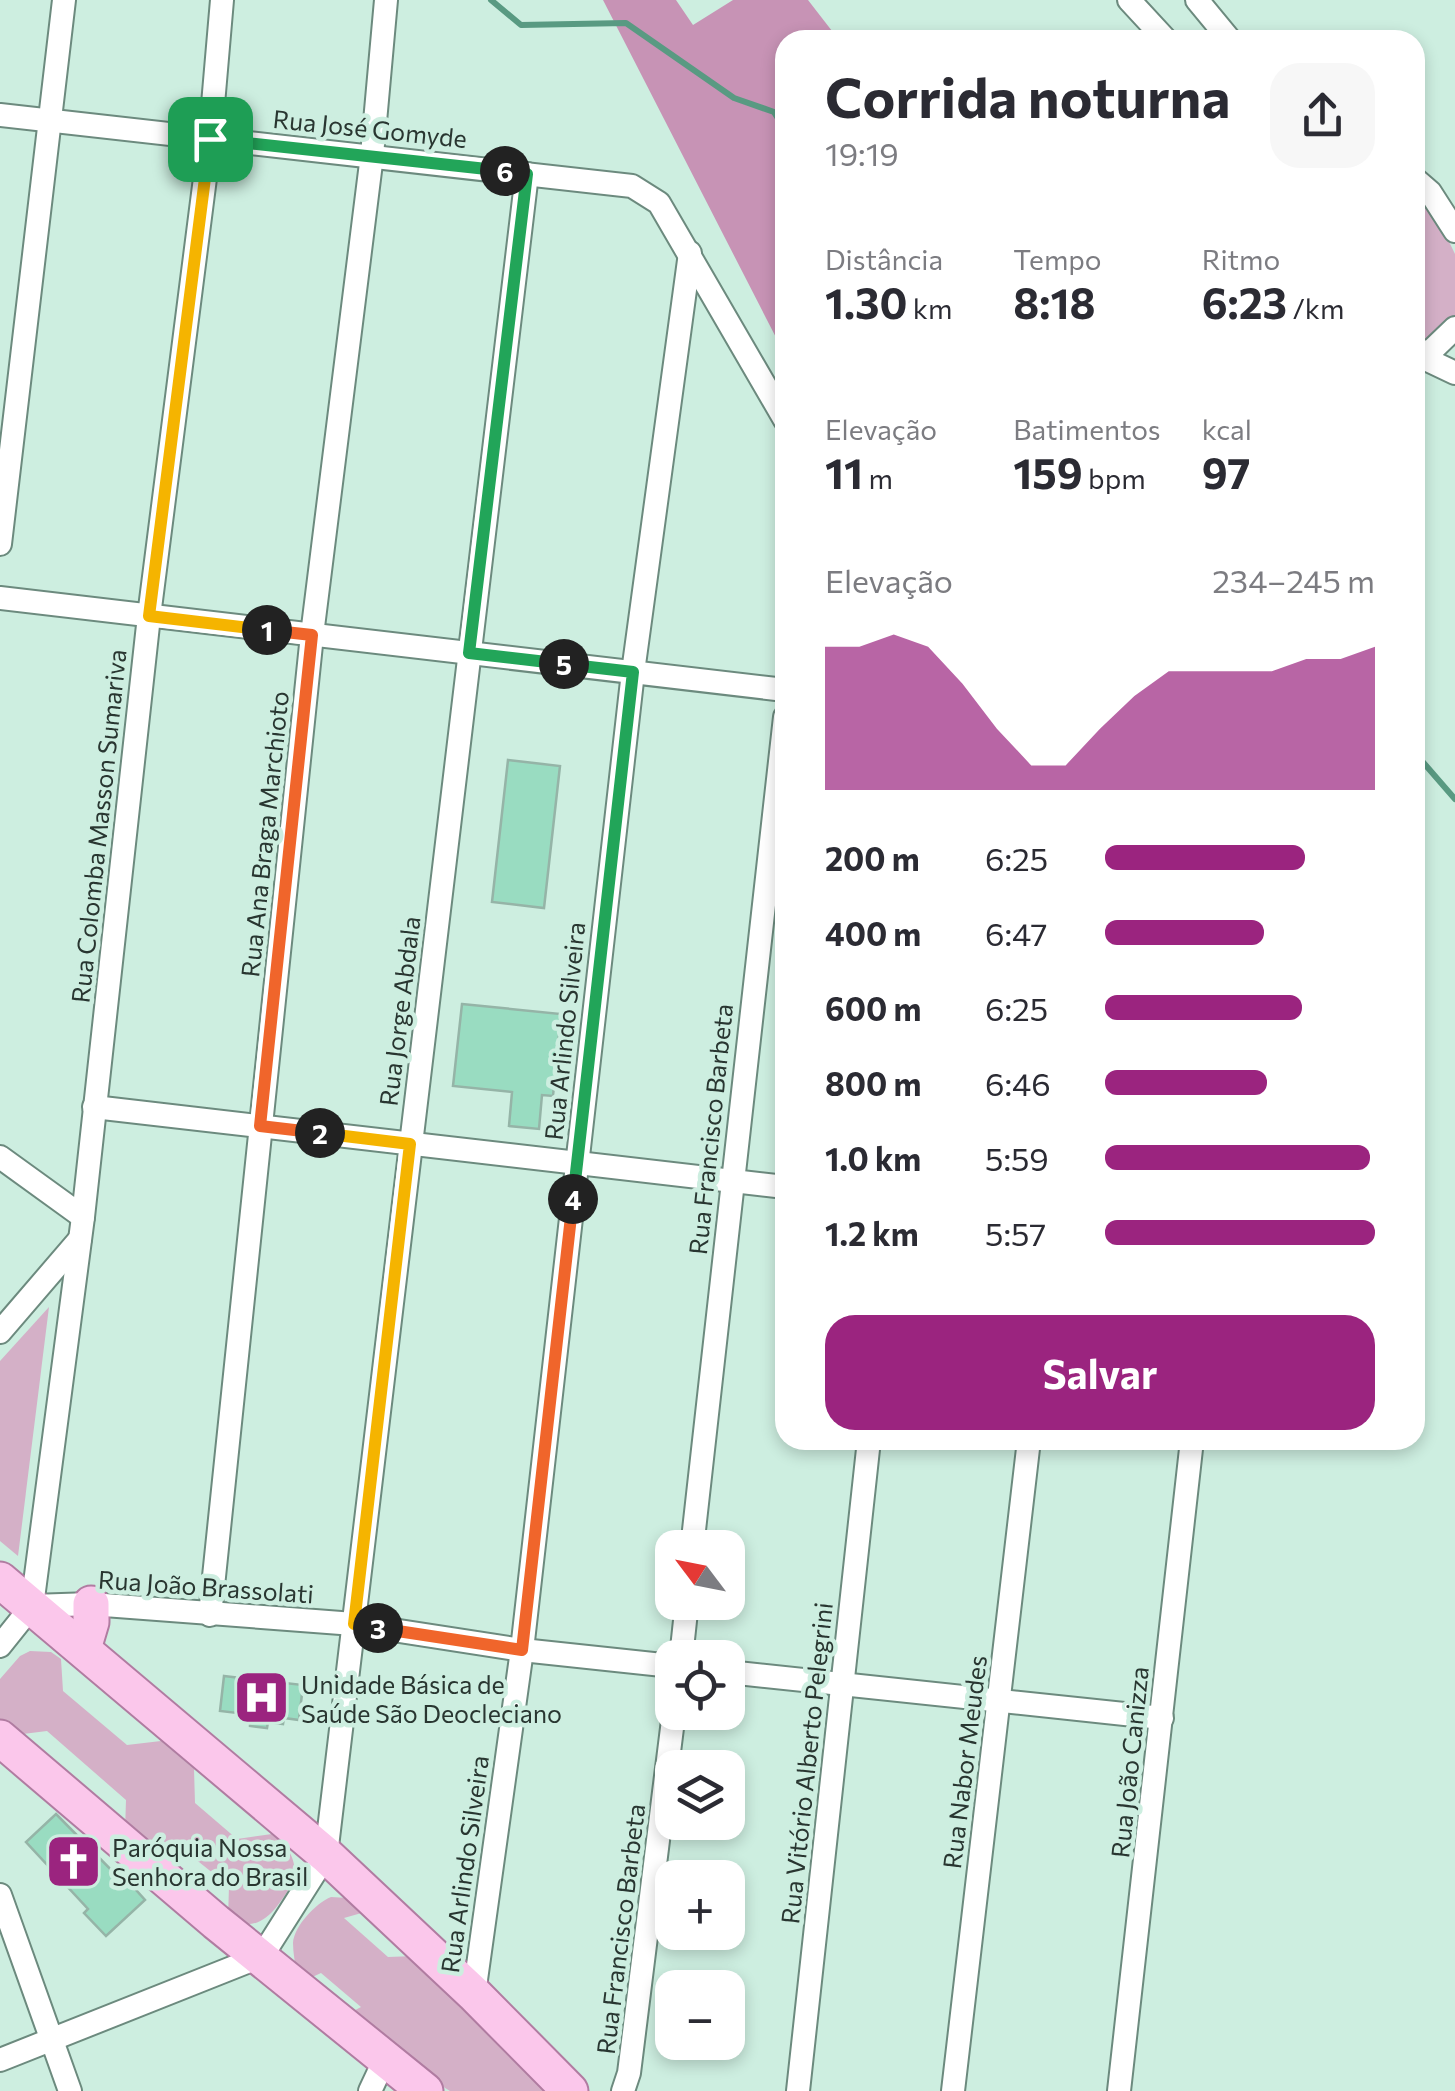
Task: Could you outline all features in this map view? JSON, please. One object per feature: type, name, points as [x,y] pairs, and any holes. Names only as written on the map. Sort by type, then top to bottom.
[{"type":"main road","points":[[0,1580],[326,1855],[570,2091]]},
{"type":"main road","points":[[83,1649],[91,1622],[90,1604]]},
{"type":"main road","points":[[0,1738],[216,1922],[426,2091]]},
{"type":"street","points":[[0,544],[64,0]]},
{"type":"street","name":"Rua Colomba Masson Sumariva","points":[[32,1606],[81,1228],[149,616],[210,139],[222,0]]},
{"type":"street","name":"Rua Ana Braga Marchioto","points":[[210,1615],[312,635],[372,155],[386,0]]},
{"type":"street","points":[[1129,0],[1157,30]]},
{"type":"street","points":[[1197,0],[1222,30]]},
{"type":"street","name":"Rua José Gomyde","points":[[0,114],[632,186],[659,204],[775,403]]},
{"type":"street","name":"Rua Jorge Abdala","points":[[262,1956],[326,1855],[527,174]]},
{"type":"street","points":[[1425,188],[1455,231]]},
{"type":"street","name":"Rua Arlindo Silveira","points":[[474,1994],[522,1650],[633,672],[690,254]]},
{"type":"street","points":[[1425,352],[1455,328]]},
{"type":"street","points":[[1425,359],[1455,373]]},
{"type":"street","points":[[0,598],[775,689]]},
{"type":"street","name":"Rua Francisco Barbeta","points":[[694,1530],[775,804]]},
{"type":"street","points":[[94,1107],[775,1186]]},
{"type":"street","points":[[0,1158],[81,1228],[0,1332]]},
{"type":"street","name":"Rua Vitório Alberto Pelegrini","points":[[798,2091],[869,1450]]},
{"type":"street","name":"Rua Nabor Meudes","points":[[953,2091],[1028,1450]]},
{"type":"street","name":"Rua João Canizza","points":[[1119,2091],[1191,1450]]},
{"type":"street","name":"Rua João Brassolati","points":[[32,1606],[90,1604],[354,1624],[522,1650],[655,1664]]},
{"type":"street","points":[[0,1646],[32,1606]]},
{"type":"street","points":[[745,1674],[1162,1718]]},
{"type":"street","name":"Rua Francisco Barbeta","points":[[623,2091],[629,2073],[672,1730]]},
{"type":"street","points":[[0,1895],[70,2091]]},
{"type":"street","points":[[0,2060],[262,1956]]},
{"type":"street","points":[[370,2091],[385,2059]]},
{"type":"shaded area","points":[[603,0],[676,0],[693,25],[733,0],[808,0],[831,30],[775,30],[775,335]]},
{"type":"shaded area","points":[[1425,200],[1455,254],[1455,316],[1444,332],[1425,342]]},
{"type":"shaded area","points":[[49,1307],[18,1556],[0,1541],[0,1361]]},
{"type":"shaded area","points":[[30,1651],[51,1652],[61,1659],[63,1691],[127,1745],[161,1741],[194,1769],[195,1803],[237,1839],[272,1834],[283,1844],[293,1859],[295,1880],[268,1916],[251,1924],[228,1919],[229,1886],[184,1850],[152,1851],[125,1831],[126,1800],[47,1731],[15,1735],[0,1727],[0,1679],[20,1656]]},
{"type":"shaded area","points":[[331,1897],[348,1898],[365,1912],[344,1918],[388,1957],[415,1956],[547,2091],[450,2091],[408,2065],[344,2016],[361,2007],[321,1973],[308,1979],[296,1970],[294,1953],[294,1936],[302,1923]]},
{"type":"building","points":[[508,760],[560,766],[544,908],[492,902]]},
{"type":"building","points":[[462,1004],[561,1014],[553,1096],[542,1095],[539,1129],[509,1126],[512,1092],[453,1086]]},
{"type":"building","name":"Unidade Básica de Saúde São Deocleciano","points":[[224,1676],[303,1685],[299,1720],[268,1722],[267,1728],[250,1726],[250,1719],[238,1718],[238,1713],[220,1711]]},
{"type":"building","name":"Paróquia Nossa Senhora do Brasil","points":[[56,1814],[145,1900],[106,1936],[84,1913],[88,1909],[26,1842]]},
{"type":"waterway","points":[[491,0],[521,25],[626,23],[734,98],[775,114]]},
{"type":"waterway","points":[[1425,764],[1455,799]]},
{"type":"place","name":"Unidade Básica de Saúde São Deocleciano","points":[[262,1698]]},
{"type":"place","name":"Paróquia Nossa Senhora do Brasil","points":[[73,1861]]},
{"type":"route","points":[[210,139],[527,174],[469,653],[633,672],[522,1650],[354,1624],[410,1144],[260,1126],[312,635],[149,616],[210,139]]}]
